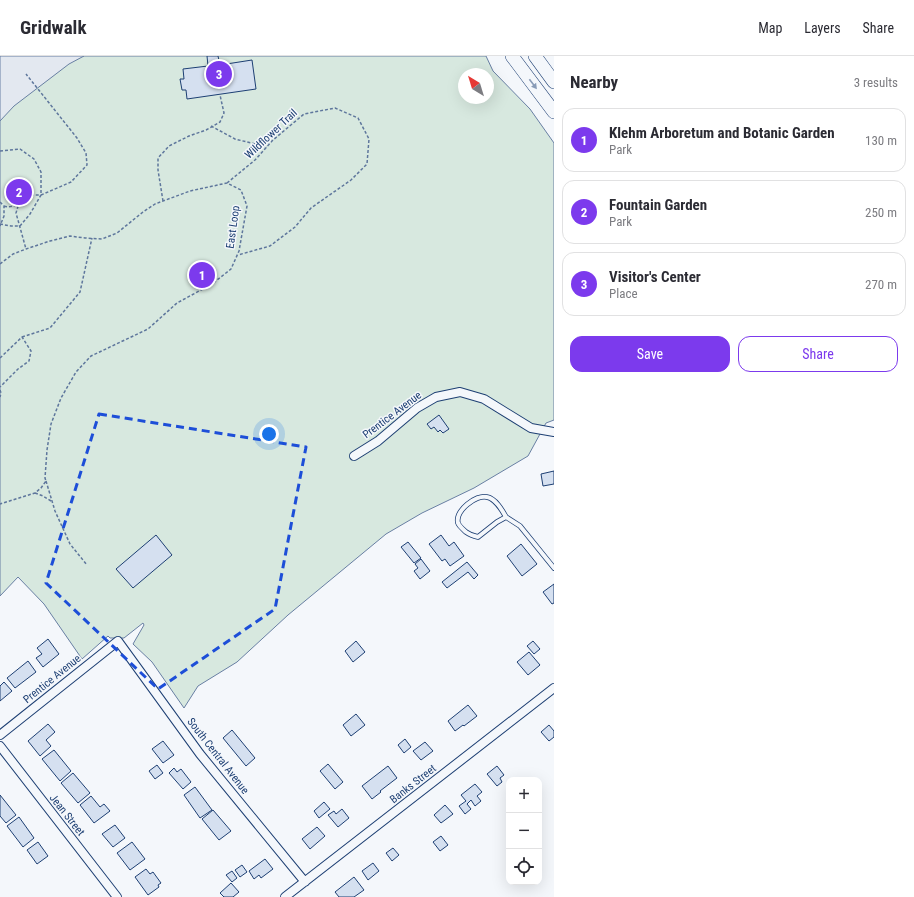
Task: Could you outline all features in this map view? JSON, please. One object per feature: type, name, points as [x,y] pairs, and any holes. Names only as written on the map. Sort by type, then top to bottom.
[{"type":"main road","points":[[512,56],[554,112]]},
{"type":"main road","points":[[535,56],[554,82]]},
{"type":"street","name":"Prentice Avenue","points":[[354,456],[378,441],[417,408],[436,397],[460,392],[484,398],[531,428],[554,432]]},
{"type":"street","name":"Prentice Avenue","points":[[0,735],[118,641]]},
{"type":"street","name":"South Central Avenue","points":[[118,641],[200,754],[305,882]]},
{"type":"street","name":"Banks Street","points":[[285,897],[554,688]]},
{"type":"street","name":"Jean Street","points":[[0,746],[117,897]]},
{"type":"lane","points":[[506,517],[478,537],[471,536],[458,523],[459,514],[466,505],[476,498],[488,497],[497,503],[506,517],[520,526],[554,568]]},
{"type":"path","points":[[0,202],[7,207],[13,206],[32,195],[41,195],[71,182],[87,165],[86,153],[77,138],[26,74]]},
{"type":"path","points":[[163,201],[158,170],[158,158],[169,146],[189,136],[206,130],[220,122],[224,113],[220,95]]},
{"type":"path","name":"Wildflower Trail","points":[[227,183],[255,160],[273,140],[304,114],[335,108],[358,118],[369,140],[367,164],[352,180],[311,208],[295,226],[270,246],[238,254]]},
{"type":"path","points":[[212,126],[235,139],[267,147]]},
{"type":"path","points":[[0,151],[20,149],[34,159],[41,172],[41,195],[37,204],[20,226]]},
{"type":"path","points":[[0,260],[1,264],[13,254],[70,236],[102,238],[117,233],[155,204],[190,192],[227,183]]},
{"type":"path","name":"East Loop","points":[[87,565],[70,544],[55,511],[45,478],[51,424],[61,398],[76,372],[91,356],[148,330],[177,303],[212,284],[231,269],[239,252],[247,206],[241,190],[227,183]]},
{"type":"path","points":[[19,203],[16,213],[26,249]]},
{"type":"path","points":[[4,206],[4,216],[0,225],[20,226]]},
{"type":"path","points":[[0,358],[22,338],[50,328],[80,292],[92,238]]},
{"type":"path","points":[[0,387],[18,369],[29,361],[31,351],[22,338]]},
{"type":"path","points":[[0,390],[0,397]]},
{"type":"path","points":[[0,504],[35,493],[41,488],[46,480]]},
{"type":"path","points":[[35,493],[52,501]]},
{"type":"highlighted area","points":[[99,414],[306,447],[275,609],[158,689],[46,583]]},
{"type":"shaded area","points":[[0,56],[486,56],[492,68],[458,68],[458,104],[494,104],[494,72],[530,109],[554,143],[554,420],[546,423],[528,456],[474,488],[422,513],[386,534],[288,615],[237,662],[198,686],[184,708],[152,662],[133,644],[144,625],[143,623],[124,638],[110,638],[108,636],[82,659],[44,604],[18,577],[0,596]]},
{"type":"shaded area","points":[[0,56],[84,56],[69,64],[14,106],[0,121]]},
{"type":"building","points":[[207,56],[218,56],[220,65],[252,60],[256,89],[187,99],[186,90],[182,90],[180,79],[184,79],[183,69],[208,66]]},
{"type":"building","points":[[439,415],[449,429],[443,433],[440,430],[438,432],[434,427],[431,429],[427,424]]},
{"type":"building","points":[[554,471],[554,484],[543,486],[541,474]]},
{"type":"building","points":[[156,535],[172,555],[133,588],[116,569]]},
{"type":"building","points":[[441,535],[449,546],[454,542],[464,556],[450,566],[445,559],[442,561],[429,544]]},
{"type":"building","points":[[408,542],[421,558],[414,563],[401,547]]},
{"type":"building","points":[[521,544],[537,564],[522,576],[507,556]]},
{"type":"building","points":[[421,559],[430,571],[420,579],[414,571],[418,568],[415,564]]},
{"type":"building","points":[[467,562],[478,575],[474,579],[468,572],[447,588],[442,582]]},
{"type":"building","points":[[554,584],[554,603],[552,604],[543,592]]},
{"type":"building","points":[[48,639],[59,654],[43,667],[36,658],[42,654],[37,648]]},
{"type":"building","points":[[356,641],[365,652],[353,662],[345,651]]},
{"type":"building","points":[[533,641],[540,649],[534,654],[527,646]]},
{"type":"building","points":[[529,652],[540,665],[528,675],[517,662]]},
{"type":"building","points":[[28,661],[36,672],[15,688],[7,678]]},
{"type":"building","points":[[4,682],[12,691],[0,701],[0,686]]},
{"type":"building","points":[[468,705],[477,716],[455,731],[448,721]]},
{"type":"building","points":[[356,714],[365,725],[351,736],[343,725]]},
{"type":"building","points":[[48,724],[55,732],[46,740],[51,746],[40,756],[28,741]]},
{"type":"building","points":[[549,725],[554,731],[554,737],[549,741],[541,732]]},
{"type":"building","points":[[232,730],[255,758],[246,766],[223,738]]},
{"type":"building","points":[[405,739],[411,747],[404,753],[398,745]]},
{"type":"building","points":[[163,741],[174,755],[163,763],[152,749]]},
{"type":"building","points":[[425,742],[433,751],[421,760],[413,751]]},
{"type":"building","points":[[54,750],[71,771],[60,781],[42,759]]},
{"type":"building","points":[[328,764],[343,782],[335,789],[320,771]]},
{"type":"building","points":[[157,765],[163,773],[155,779],[149,771]]},
{"type":"building","points":[[388,766],[397,778],[372,799],[362,786]]},
{"type":"building","points":[[497,766],[504,775],[500,778],[502,782],[497,786],[487,774]]},
{"type":"building","points":[[174,768],[177,772],[181,769],[191,782],[183,789],[169,773]]},
{"type":"building","points":[[73,773],[90,793],[78,803],[61,783]]},
{"type":"building","points":[[475,784],[482,792],[477,796],[481,801],[475,806],[471,800],[467,804],[471,809],[465,814],[459,806],[466,801],[461,795]]},
{"type":"building","points":[[195,787],[212,810],[200,818],[184,795]]},
{"type":"building","points":[[0,795],[16,815],[6,823],[0,816]]},
{"type":"building","points":[[91,796],[100,807],[104,804],[110,811],[94,823],[80,805]]},
{"type":"building","points":[[324,802],[330,809],[319,818],[314,811]]},
{"type":"building","points":[[445,805],[453,814],[441,823],[434,815]]},
{"type":"building","points":[[342,809],[349,818],[338,827],[328,815],[334,811],[336,814]]},
{"type":"building","points":[[213,810],[231,831],[219,840],[202,819]]},
{"type":"building","points":[[19,817],[34,838],[23,847],[7,826]]},
{"type":"building","points":[[115,825],[125,838],[113,847],[102,834]]},
{"type":"building","points":[[317,827],[325,836],[310,849],[302,839]]},
{"type":"building","points":[[441,836],[448,845],[440,851],[433,842]]},
{"type":"building","points":[[38,842],[48,856],[37,864],[27,850]]},
{"type":"building","points":[[132,842],[145,859],[130,870],[117,853]]},
{"type":"building","points":[[393,848],[399,855],[392,861],[386,853]]},
{"type":"building","points":[[265,859],[273,869],[261,878],[259,875],[254,879],[249,871]]},
{"type":"building","points":[[373,863],[379,871],[368,880],[362,871]]},
{"type":"building","points":[[242,865],[247,872],[240,877],[235,870]]},
{"type":"building","points":[[146,869],[150,874],[153,872],[161,883],[158,885],[159,887],[148,895],[135,877]]},
{"type":"building","points":[[232,871],[237,878],[232,882],[226,875]]},
{"type":"building","points":[[354,877],[364,890],[354,897],[339,897],[335,892]]},
{"type":"building","points":[[231,883],[239,892],[233,897],[224,897],[220,893]]},
{"type":"place","name":"Visitor's Center","points":[[219,74]]},
{"type":"place","name":"Fountain Garden","points":[[19,192]]},
{"type":"place","name":"Klehm Arboretum and Botanic Garden","points":[[202,275]]}]
